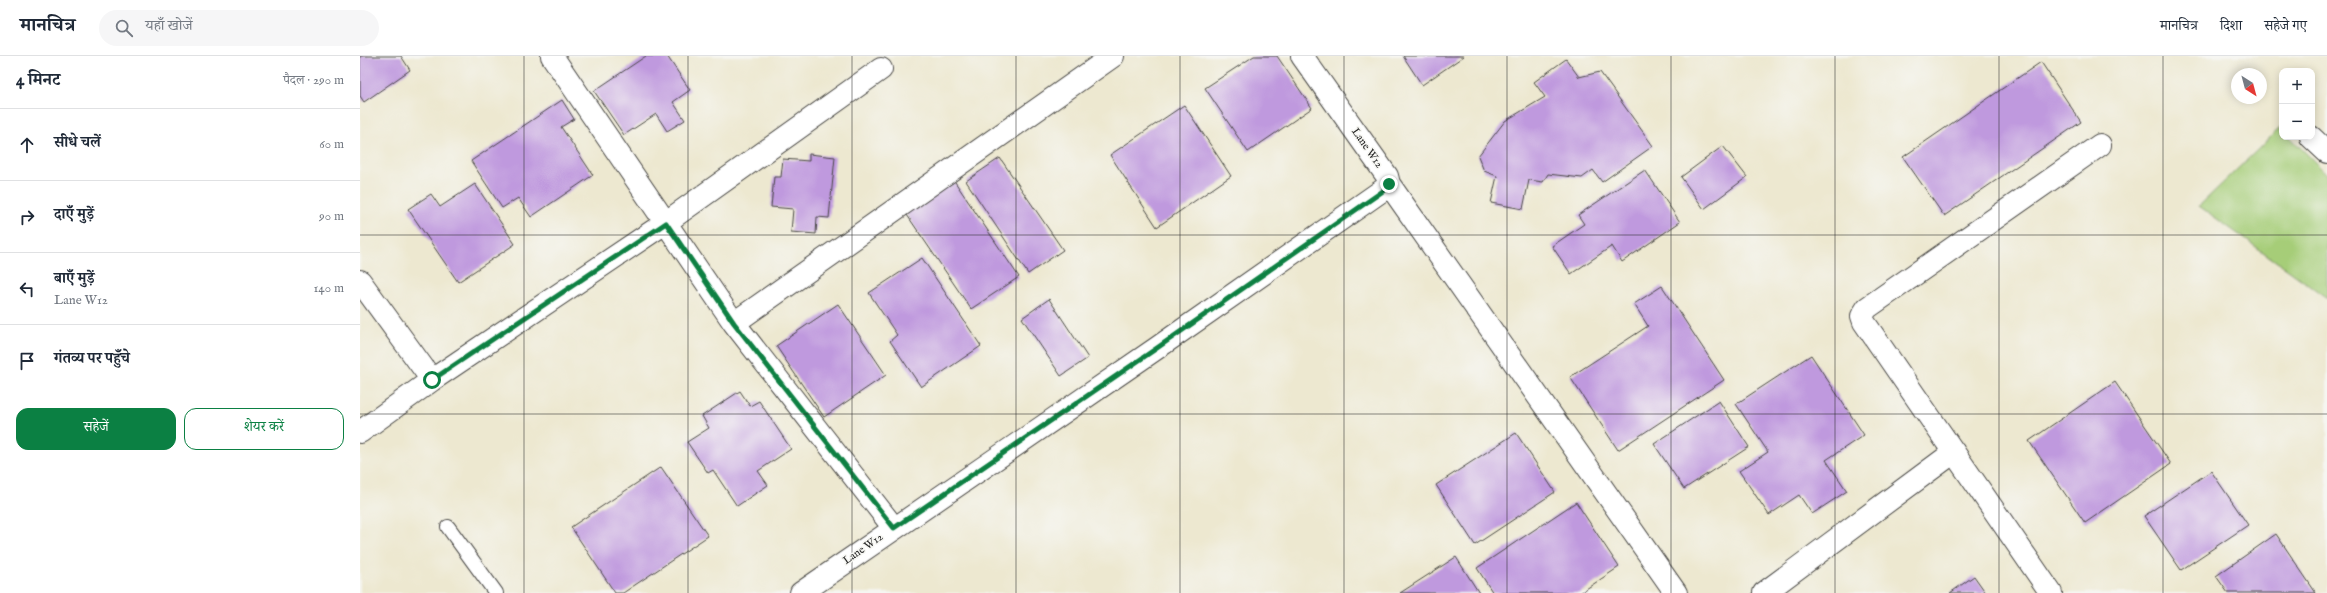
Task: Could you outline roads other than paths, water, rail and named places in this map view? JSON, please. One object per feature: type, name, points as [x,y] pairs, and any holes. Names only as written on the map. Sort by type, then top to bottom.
[{"type":"street","points":[[552,56],[734,323],[894,528]]},
{"type":"street","name":"Lane W12","points":[[800,593],[1164,344],[1383,191],[1389,184],[1387,176],[1302,56]]},
{"type":"street","points":[[734,323],[1107,58]]},
{"type":"street","points":[[360,432],[432,380],[666,223],[881,69]]},
{"type":"street","points":[[2315,140],[2327,152]]},
{"type":"street","points":[[2051,593],[1864,322],[1862,316],[1864,311],[2100,145]]},
{"type":"street","points":[[1389,184],[1676,593]]},
{"type":"street","points":[[360,281],[432,380]]},
{"type":"street","points":[[1764,593],[1954,452]]},
{"type":"lane","points":[[448,527],[496,593]]}]
